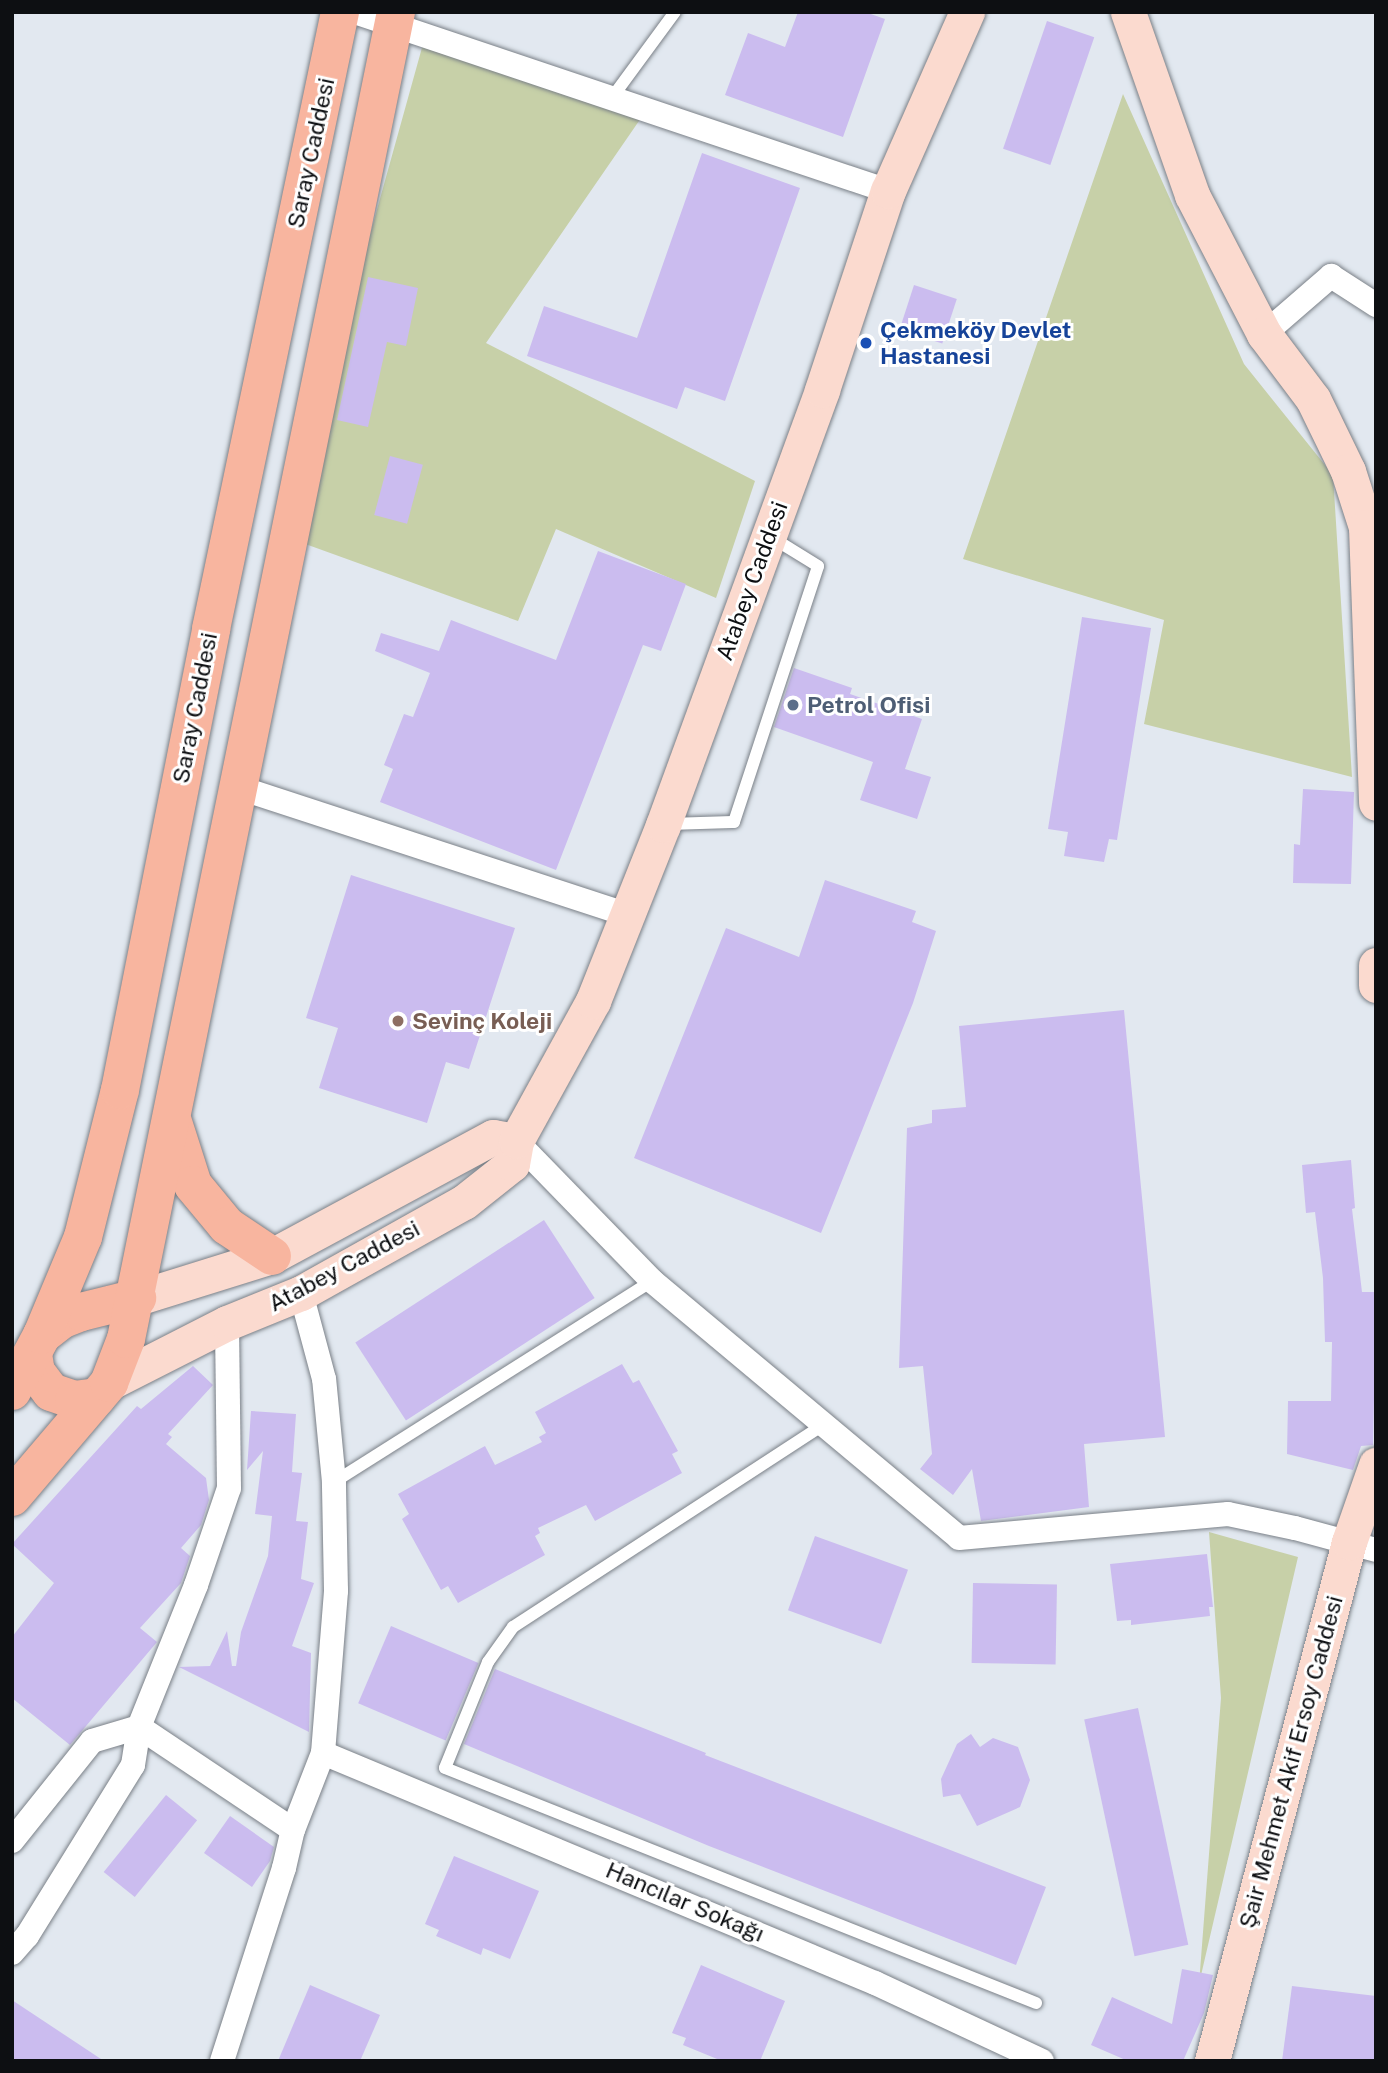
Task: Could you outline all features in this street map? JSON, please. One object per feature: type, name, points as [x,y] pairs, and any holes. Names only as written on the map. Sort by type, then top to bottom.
[{"type":"main road","name":"Saray Caddesi","points":[[12,1391],[37,1345],[83,1237],[120,1090],[208,642],[340,12]]},
{"type":"main road","name":"Atabey Caddesi","points":[[108,1381],[227,1323],[302,1293],[464,1202],[512,1164],[516,1141],[593,1002],[663,825],[822,390],[888,191],[967,12]]},
{"type":"main road","points":[[1128,12],[1192,195],[1264,334],[1312,399],[1348,471],[1366,527],[1376,803]]},
{"type":"main road","points":[[12,1497],[108,1381],[137,1298],[170,1112],[394,20]]},
{"type":"main road","points":[[1376,965],[1376,985]]},
{"type":"main road","points":[[170,1112],[193,1185],[227,1226],[272,1256]]},
{"type":"main road","name":"Atabey Caddesi","points":[[137,1298],[272,1256],[493,1137],[516,1141]]},
{"type":"main road","points":[[108,1381],[74,1400],[51,1392],[36,1372],[37,1345],[61,1320],[81,1312],[137,1298]]},
{"type":"main road","points":[[81,1312],[100,1324],[112,1342],[108,1381]]},
{"type":"main road","name":"Şair Mehmet Akif Ersoy Caddesi","points":[[1212,2061],[1362,1546],[1376,1465]]},
{"type":"street","points":[[355,12],[394,20],[611,99],[888,191]]},
{"type":"street","points":[[1264,334],[1331,275],[1376,305]]},
{"type":"street","points":[[237,787],[626,914]]},
{"type":"street","points":[[516,1141],[652,1281],[959,1538],[1228,1514],[1362,1546]]},
{"type":"street","points":[[222,2061],[284,1868],[293,1830],[323,1753],[336,1591],[334,1482],[324,1379],[302,1293]]},
{"type":"street","points":[[12,1953],[27,1936],[132,1765],[139,1727],[196,1585],[229,1488],[227,1323]]},
{"type":"street","points":[[139,1727],[293,1830]]},
{"type":"street","points":[[12,1841],[92,1741],[139,1727]]},
{"type":"street","name":"Hancılar Sokağı","points":[[323,1753],[863,1978],[1042,2061]]},
{"type":"lane","points":[[611,99],[676,12]]},
{"type":"lane","points":[[663,825],[734,822],[818,566],[768,535]]},
{"type":"lane","points":[[334,1482],[652,1281]]},
{"type":"lane","points":[[823,1425],[513,1627],[488,1662],[445,1768],[1036,2003]]},
{"type":"green space","points":[[423,44],[650,105],[486,343],[755,481],[716,598],[556,529],[518,621],[286,537]]},
{"type":"green space","points":[[1123,94],[1244,364],[1333,475],[1352,777],[1144,724],[1164,620],[963,559]]},
{"type":"green space","points":[[1209,1532],[1298,1557],[1199,1984],[1221,1698]]},
{"type":"building","points":[[798,12],[865,12],[885,19],[843,137],[725,95],[748,33],[785,47]]},
{"type":"building","points":[[1047,21],[1094,37],[1050,165],[1003,149]]},
{"type":"building","points":[[702,153],[800,188],[725,401],[685,387],[677,409],[527,356],[544,306],[637,338]]},
{"type":"building","points":[[368,277],[418,288],[406,346],[387,342],[368,427],[337,420]]},
{"type":"building","points":[[914,285],[957,299],[942,344],[899,330]]},
{"type":"building","points":[[390,456],[423,465],[407,524],[374,515]]},
{"type":"building","points":[[598,551],[686,584],[661,651],[643,645],[556,870],[380,802],[393,769],[384,765],[404,714],[413,717],[430,673],[375,651],[381,633],[439,651],[451,620],[556,660]]},
{"type":"building","points":[[1082,617],[1151,628],[1117,840],[1109,839],[1104,862],[1064,856],[1068,832],[1048,829]]},
{"type":"building","points":[[794,668],[852,688],[850,694],[922,719],[905,769],[931,777],[917,819],[860,800],[873,762],[774,727]]},
{"type":"building","points":[[1303,789],[1354,792],[1351,884],[1293,883],[1294,844],[1300,845]]},
{"type":"building","points":[[351,875],[515,928],[469,1069],[446,1062],[427,1123],[319,1088],[338,1028],[306,1018]]},
{"type":"building","points":[[825,880],[916,911],[912,922],[936,931],[913,1003],[821,1233],[634,1158],[726,928],[799,957]]},
{"type":"building","points":[[1124,1010],[1165,1437],[1084,1444],[1089,1507],[981,1521],[972,1469],[953,1495],[920,1469],[932,1454],[923,1366],[899,1368],[907,1128],[932,1123],[932,1110],[966,1107],[959,1026]]},
{"type":"building","points":[[1351,1160],[1355,1208],[1352,1209],[1362,1292],[1375,1292],[1376,1308],[1373,1445],[1361,1446],[1353,1470],[1287,1454],[1288,1401],[1331,1401],[1332,1342],[1325,1342],[1323,1278],[1315,1212],[1306,1213],[1302,1165]]},
{"type":"building","points":[[544,1220],[595,1298],[406,1421],[355,1343]]},
{"type":"building","points":[[622,1364],[633,1383],[639,1380],[678,1451],[672,1454],[682,1473],[595,1521],[586,1505],[538,1528],[540,1533],[535,1536],[545,1555],[458,1603],[448,1586],[441,1590],[402,1519],[409,1514],[398,1494],[485,1446],[495,1465],[542,1442],[539,1437],[546,1433],[535,1412]]},
{"type":"building","points":[[193,1366],[213,1385],[168,1434],[172,1437],[166,1444],[206,1478],[209,1500],[201,1525],[181,1548],[190,1556],[181,1583],[140,1628],[157,1642],[70,1745],[12,1698],[12,1637],[54,1583],[12,1544],[137,1406],[141,1409]]},
{"type":"building","points":[[251,1411],[296,1414],[292,1472],[302,1473],[296,1521],[308,1522],[301,1579],[314,1583],[292,1646],[311,1653],[309,1732],[179,1667],[210,1666],[227,1631],[232,1666],[236,1666],[241,1632],[268,1556],[272,1516],[255,1514],[263,1451],[247,1470]]},
{"type":"building","points":[[815,1536],[908,1570],[881,1644],[788,1610]]},
{"type":"building","points":[[1207,1554],[1213,1607],[1209,1607],[1210,1616],[1131,1625],[1131,1620],[1117,1621],[1110,1564]]},
{"type":"building","points":[[973,1583],[1057,1584],[1056,1664],[972,1663]]},
{"type":"building","points":[[391,1626],[478,1663],[446,1740],[358,1703]]},
{"type":"building","points":[[495,1669],[706,1753],[705,1755],[1046,1887],[1016,1965],[709,1846],[464,1744]]},
{"type":"building","points":[[1138,1708],[1188,1945],[1135,1956],[1084,1719]]},
{"type":"building","points":[[971,1734],[980,1747],[993,1738],[1018,1747],[1030,1780],[1020,1807],[977,1826],[960,1794],[943,1797],[941,1779],[957,1744]]},
{"type":"building","points":[[166,1795],[197,1820],[135,1897],[104,1872]]},
{"type":"building","points":[[230,1816],[274,1847],[270,1861],[252,1887],[204,1853]]},
{"type":"building","points":[[454,1856],[539,1891],[510,1959],[483,1948],[481,1955],[436,1936],[439,1930],[425,1924]]},
{"type":"building","points":[[701,1965],[785,2001],[760,2061],[722,2061],[683,2045],[686,2038],[672,2033]]},
{"type":"building","points":[[1182,1969],[1213,1975],[1204,2013],[1183,2061],[1128,2061],[1091,2045],[1112,1997],[1172,2024]]},
{"type":"building","points":[[310,1985],[380,2015],[360,2061],[278,2061]]},
{"type":"building","points":[[1292,1986],[1376,1996],[1376,2061],[1282,2061]]},
{"type":"building","points":[[12,2000],[104,2061],[12,2061]]},
{"type":"place","name":"Çekmeköy Devlet Hastanesi","points":[[866,343]]},
{"type":"place","name":"Petrol Ofisi","points":[[793,705]]},
{"type":"place","name":"Sevinç Koleji","points":[[398,1021]]}]
